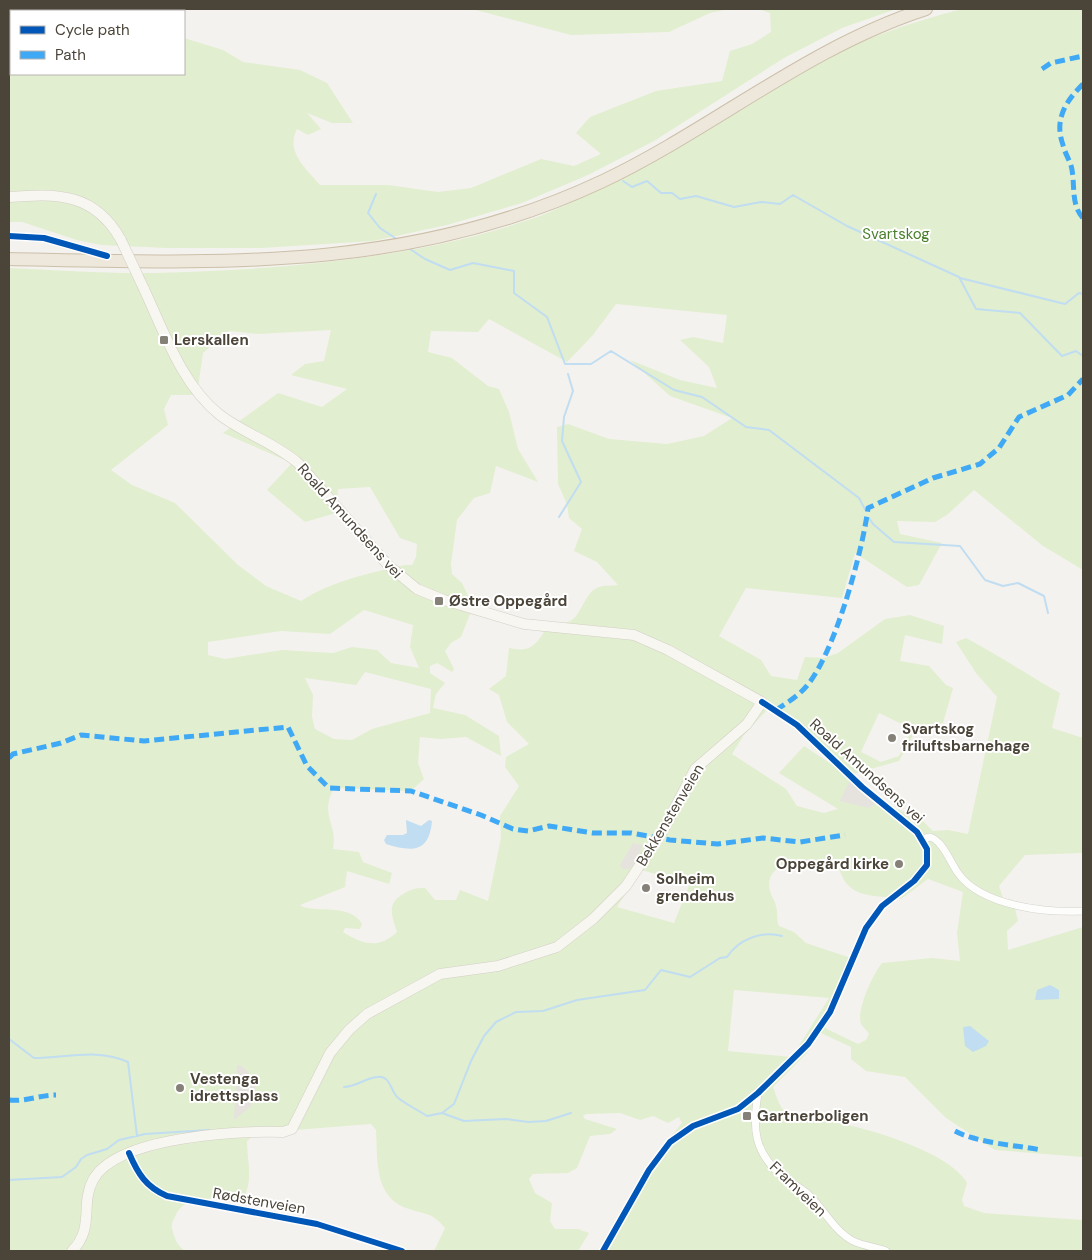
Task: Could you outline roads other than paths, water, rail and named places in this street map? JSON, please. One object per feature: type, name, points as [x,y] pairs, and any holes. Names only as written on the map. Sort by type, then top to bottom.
[{"type":"highway","points":[[9,254],[254,257],[312,253],[411,238],[501,215],[554,196],[622,166],[694,126],[818,50],[876,22],[910,9]]},
{"type":"highway","points":[[9,259],[178,262],[292,259],[376,250],[477,227],[533,209],[602,181],[671,146],[829,50],[878,27],[926,9]]},
{"type":"main road","name":"Roald Amundsens vei","points":[[9,197],[58,195],[80,201],[106,218],[122,240],[179,362],[205,400],[229,422],[272,444],[294,460],[384,561],[410,585],[444,600],[524,624],[634,635],[668,650],[762,702]]},
{"type":"main road","name":"Bekkenstenveien","points":[[72,1251],[86,1229],[88,1194],[93,1180],[106,1164],[129,1153],[204,1134],[283,1132],[292,1129],[330,1053],[350,1030],[368,1014],[440,974],[498,966],[550,950],[572,937],[607,907],[626,886],[665,826],[695,769],[747,724],[762,702]]},
{"type":"street","points":[[9,236],[44,238],[107,256]]},
{"type":"street","name":"Roald Amundsens vei","points":[[603,1251],[649,1170],[670,1142],[701,1122],[733,1112],[758,1093],[799,1055],[830,1012],[861,937],[871,920],[888,900],[923,872],[928,855],[922,839],[862,787],[801,728],[762,702]]},
{"type":"street","points":[[922,839],[930,837],[935,839],[958,874],[976,891],[1008,902],[1043,909],[1083,911]]},
{"type":"street","name":"Framveien","points":[[758,1093],[754,1129],[758,1144],[768,1161],[783,1177],[808,1194],[847,1237],[859,1244],[886,1251]]},
{"type":"street","name":"Rødstenveien","points":[[129,1153],[141,1178],[153,1188],[168,1196],[317,1224],[402,1251]]},
{"type":"water","points":[[406,820],[421,826],[429,820],[432,821],[430,832],[423,844],[418,848],[411,849],[386,844],[384,840],[387,835],[403,835],[407,833]]},
{"type":"water","points":[[1050,985],[1059,990],[1059,999],[1035,1000],[1037,990]]},
{"type":"water","points":[[970,1026],[989,1041],[986,1046],[973,1052],[965,1046],[963,1027]]},
{"type":"waterway","points":[[623,181],[632,187],[647,181],[661,193],[672,193],[680,199],[696,196],[734,207],[761,202],[780,204],[793,195],[847,226],[959,277],[976,309],[1020,313],[1062,356],[1076,351],[1083,356]]},
{"type":"waterway","points":[[376,194],[368,213],[380,228],[395,238]]},
{"type":"waterway","points":[[407,247],[425,259],[450,270],[473,263],[514,271],[514,293],[547,317],[565,364],[591,364],[611,351],[674,390],[702,397],[746,427],[769,430],[859,498],[866,511]]},
{"type":"waterway","points":[[960,278],[1065,304],[1079,293],[1083,294]]},
{"type":"waterway","points":[[559,517],[581,482],[562,441],[564,417],[573,391],[568,374]]},
{"type":"waterway","points":[[869,518],[873,524],[894,542],[960,546],[985,580],[1003,586],[1018,583],[1044,596],[1048,613]]},
{"type":"waterway","points":[[344,1087],[353,1086],[373,1078],[385,1078],[397,1097],[408,1105],[427,1116],[442,1113],[454,1104],[471,1061],[484,1036],[496,1022],[516,1012],[543,1011],[577,1000],[645,990],[661,970],[690,977],[720,958],[727,957],[744,941],[766,934],[782,936]]},
{"type":"waterway","points":[[9,1039],[34,1058],[105,1055],[128,1062],[137,1136]]},
{"type":"waterway","points":[[442,1113],[464,1121],[506,1119],[528,1122],[546,1121],[571,1113]]},
{"type":"waterway","points":[[9,1180],[62,1177],[76,1167],[81,1159],[87,1155],[107,1149],[119,1140],[145,1134],[209,1130]]},
{"type":"place","name":"Lerskallen","points":[[164,340]]},
{"type":"place","name":"Østre Oppegård","points":[[439,601]]},
{"type":"place","name":"Svartskog friluftsbarnehage","points":[[892,738]]},
{"type":"place","name":"Oppegård kirke","points":[[899,864]]},
{"type":"place","name":"Solheim grendehus","points":[[646,888]]},
{"type":"place","name":"Vestenga idrettsplass","points":[[180,1088]]},
{"type":"place","name":"Gartnerboligen","points":[[747,1116]]},
{"type":"park label","name":"Svartskog","points":[[896,234]]}]
